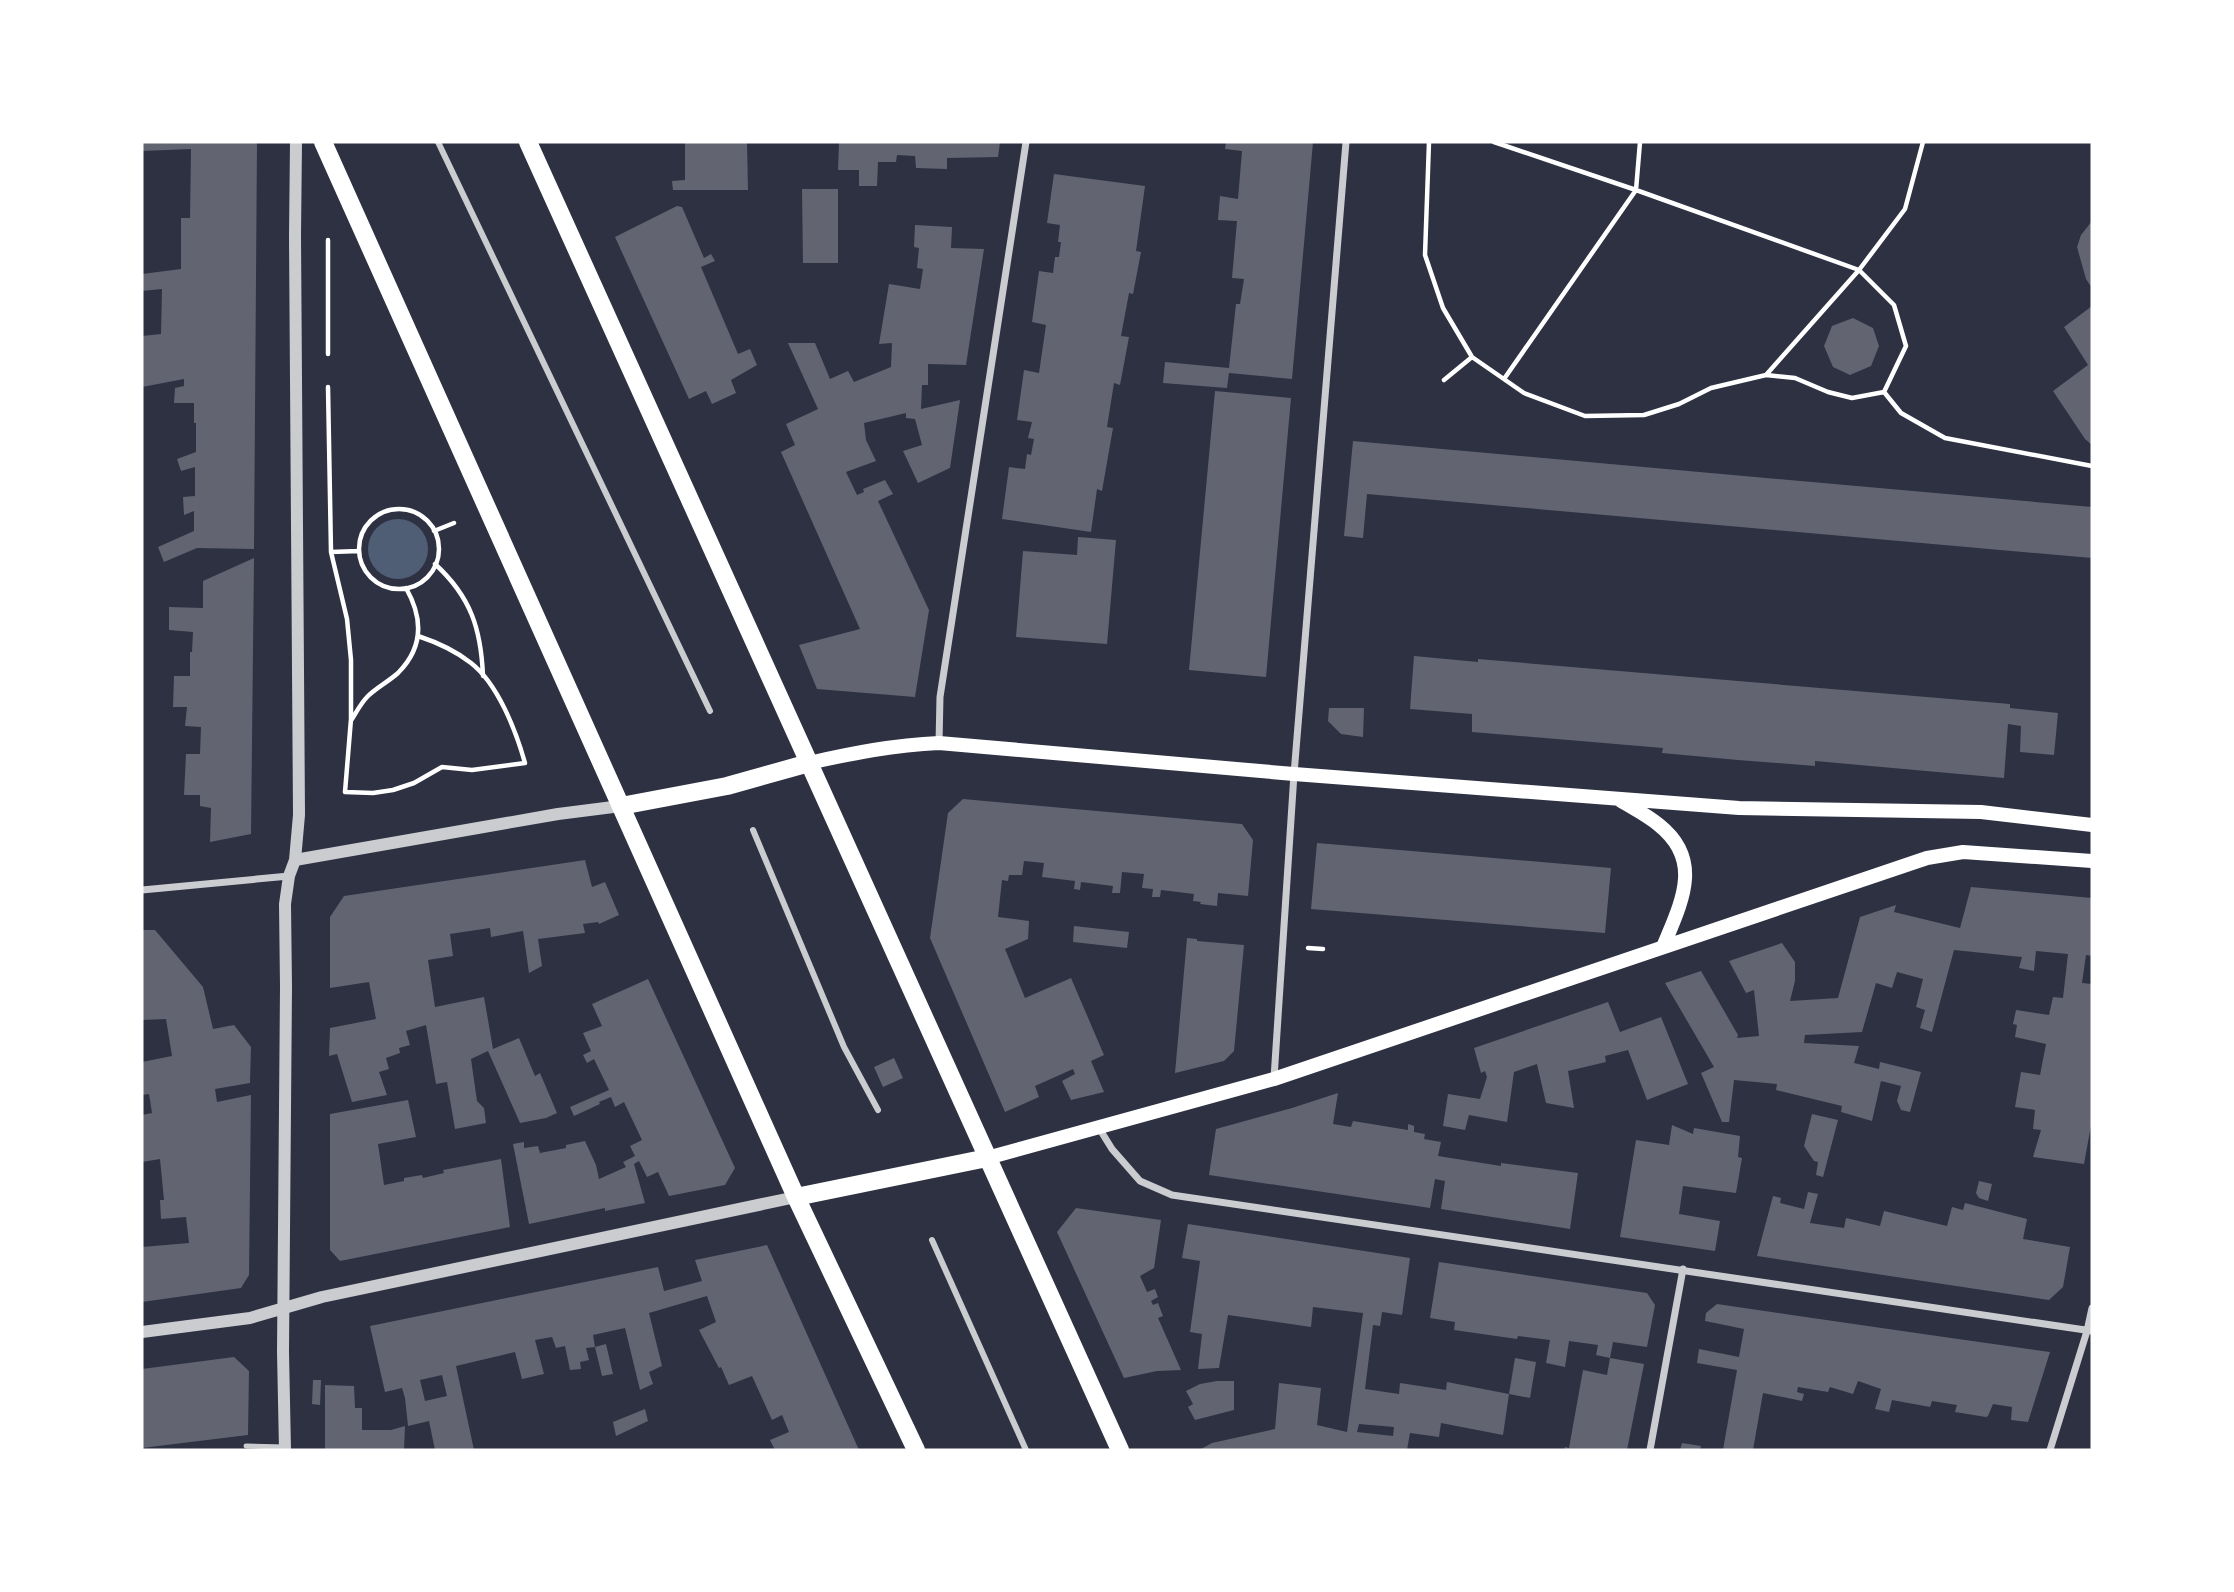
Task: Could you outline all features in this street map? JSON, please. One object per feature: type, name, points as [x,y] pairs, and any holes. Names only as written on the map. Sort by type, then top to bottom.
[{"type":"main road","points":[[323,142],[796,1197],[916,1450]]},
{"type":"main road","points":[[528,142],[1120,1450]]},
{"type":"main road","points":[[621,806],[727,786],[857,752],[899,745],[939,743],[1294,774],[1739,808],[1981,811],[2092,825]]},
{"type":"main road","points":[[1615,798],[1658,824],[1674,840],[1682,854],[1685,888],[1663,947]]},
{"type":"main road","points":[[796,1197],[987,1158],[1274,1079],[1927,858],[1963,852],[2092,861]]},
{"type":"street","points":[[285,1449],[285,904],[289,876],[295,860],[299,815],[296,142]]},
{"type":"street","points":[[438,142],[710,711]]},
{"type":"street","points":[[939,743],[940,697],[1026,142]]},
{"type":"street","points":[[1274,1079],[1294,774],[1346,142]]},
{"type":"street","points":[[295,860],[558,814],[621,806]]},
{"type":"street","points":[[753,830],[844,1047],[878,1110]]},
{"type":"street","points":[[142,890],[289,876]]},
{"type":"street","points":[[1099,1127],[1112,1149],[1140,1181],[1172,1195],[2090,1331]]},
{"type":"street","points":[[142,1332],[250,1318],[323,1297],[796,1197]]},
{"type":"street","points":[[932,1240],[1026,1450]]},
{"type":"street","points":[[1650,1450],[1683,1269]]},
{"type":"street","points":[[2050,1450],[2090,1331],[2092,1308]]},
{"type":"lane","points":[[246,1446],[285,1449]]},
{"type":"path","points":[[1429,142],[1425,255],[1443,307],[1472,356],[1524,393],[1586,416],[1597,416],[1644,415],[1679,404],[1711,388],[1766,375],[1795,378],[1828,392],[1852,398],[1884,392]]},
{"type":"path","points":[[1494,142],[1859,270],[1894,305],[1906,346],[1884,392]]},
{"type":"path","points":[[1504,379],[1636,190],[1640,142]]},
{"type":"path","points":[[1766,375],[1859,270],[1905,209],[1923,142]]},
{"type":"path","points":[[328,240],[328,357]]},
{"type":"path","points":[[1444,380],[1472,356]]},
{"type":"path","points":[[328,383],[331,552],[347,620],[351,660],[351,719],[345,792],[373,793],[393,790],[414,783],[442,767],[471,770],[525,763],[511,721],[495,690],[473,664],[418,636]]},
{"type":"path","points":[[1884,392],[1901,413],[1945,438],[2092,466]]},
{"type":"path","points":[[401,509],[417,513],[425,518],[434,531],[438,547],[435,564],[427,577],[420,582],[406,588],[389,588],[374,580],[364,567],[359,543],[371,520],[384,511],[401,509]]},
{"type":"path","points":[[434,531],[454,523]]},
{"type":"path","points":[[331,552],[359,551]]},
{"type":"path","points":[[435,564],[461,592],[473,614],[480,635],[483,677]]},
{"type":"path","points":[[351,719],[365,699],[398,672],[407,661],[418,636],[417,611],[406,588]]},
{"type":"water","points":[[392,519],[404,519],[423,532],[428,549],[426,561],[415,574],[404,579],[392,579],[373,566],[368,555],[368,543],[381,524]]},
{"type":"building","points":[[142,142],[257,142],[254,549],[197,548],[164,562],[158,547],[194,531],[194,511],[184,515],[183,497],[195,496],[195,467],[181,471],[177,459],[196,452],[196,423],[194,403],[174,403],[175,388],[184,386],[184,379],[142,387],[142,336],[161,334],[162,289],[142,291],[142,274],[181,269],[181,218],[190,218],[191,149],[142,151]]},
{"type":"building","points":[[685,142],[747,142],[748,190],[673,190],[672,181],[685,180]]},
{"type":"building","points":[[839,142],[1000,142],[998,157],[947,158],[947,169],[916,168],[915,156],[897,155],[896,162],[878,162],[877,186],[859,186],[859,170],[838,170]]},
{"type":"building","points":[[1226,142],[1313,142],[1292,379],[1229,373],[1227,388],[1163,383],[1165,362],[1229,368],[1236,304],[1240,304],[1244,279],[1232,278],[1237,221],[1218,220],[1220,196],[1238,199],[1242,151],[1225,149]]},
{"type":"building","points":[[1054,174],[1145,186],[1136,251],[1141,252],[1133,294],[1129,293],[1121,336],[1129,337],[1120,385],[1114,383],[1107,427],[1113,428],[1102,491],[1097,489],[1091,532],[1002,519],[1009,467],[1025,469],[1027,454],[1031,455],[1034,439],[1028,438],[1032,422],[1017,420],[1024,370],[1039,373],[1046,325],[1032,322],[1039,271],[1053,273],[1055,257],[1059,257],[1060,225],[1047,223]]},
{"type":"building","points":[[802,189],[838,189],[838,263],[803,263]]},
{"type":"building","points":[[677,206],[682,207],[704,258],[711,254],[715,261],[701,267],[738,354],[750,349],[757,365],[731,380],[736,393],[712,404],[706,391],[689,399],[615,237]]},
{"type":"building","points":[[2092,221],[2092,288],[2086,279],[2077,247],[2081,235]]},
{"type":"building","points":[[915,225],[952,227],[951,248],[984,249],[966,365],[928,364],[928,385],[922,385],[921,409],[960,400],[950,468],[918,483],[903,451],[922,445],[915,419],[906,418],[906,413],[864,423],[866,440],[876,461],[846,472],[857,495],[864,492],[863,489],[885,480],[893,494],[878,501],[929,610],[915,697],[817,689],[799,645],[860,629],[781,452],[795,445],[786,424],[818,409],[788,343],[815,343],[830,379],[848,371],[854,382],[891,367],[892,343],[879,344],[889,284],[920,289],[923,269],[917,268],[919,248],[914,247]]},
{"type":"building","points":[[2092,306],[2092,445],[2085,439],[2053,391],[2088,365],[2064,327]]},
{"type":"building","points":[[1853,318],[1873,328],[1879,346],[1871,366],[1850,375],[1833,367],[1824,346],[1832,326]]},
{"type":"building","points":[[1215,391],[1291,398],[1266,677],[1189,670]]},
{"type":"building","points":[[1353,441],[2092,507],[2092,558],[1367,494],[1363,538],[1344,536]]},
{"type":"building","points":[[1078,537],[1116,540],[1107,644],[1016,637],[1023,551],[1077,555]]},
{"type":"building","points":[[254,558],[251,834],[210,842],[211,808],[200,806],[200,795],[184,795],[186,754],[200,754],[201,727],[185,726],[187,707],[173,707],[174,676],[190,676],[193,632],[169,630],[169,607],[203,608],[203,581]]},
{"type":"building","points":[[1414,656],[1478,662],[1478,659],[2010,704],[2010,708],[2058,713],[2054,755],[2020,752],[2021,726],[2008,724],[2004,778],[1815,761],[1815,766],[1738,760],[1662,753],[1663,748],[1472,732],[1472,714],[1410,709]]},
{"type":"building","points":[[1329,708],[1364,708],[1363,737],[1341,734],[1328,721]]},
{"type":"building","points":[[963,799],[1242,824],[1253,840],[1248,896],[1218,893],[1217,906],[1193,901],[1194,894],[1161,890],[1160,897],[1152,897],[1153,889],[1142,888],[1144,874],[1122,872],[1120,893],[1112,893],[1113,886],[1081,882],[1080,890],[1074,889],[1075,881],[1042,877],[1044,863],[1024,861],[1022,875],[1009,875],[1008,881],[1002,880],[998,917],[1029,921],[1028,939],[1005,949],[1025,998],[1071,978],[1104,1055],[1091,1061],[1104,1092],[1071,1100],[1062,1081],[1075,1074],[1073,1069],[1035,1086],[1039,1097],[1005,1112],[930,938],[948,813]]},
{"type":"building","points":[[1317,843],[1611,868],[1605,933],[1311,909]]},
{"type":"building","points":[[585,860],[592,887],[605,882],[619,915],[599,924],[583,924],[585,933],[538,939],[542,966],[529,973],[523,931],[491,937],[490,928],[450,934],[453,956],[428,960],[435,1007],[484,997],[493,1049],[519,1038],[535,1076],[540,1073],[557,1113],[520,1123],[488,1051],[471,1059],[477,1101],[484,1108],[486,1123],[455,1129],[447,1082],[436,1084],[426,1025],[406,1031],[410,1045],[399,1048],[400,1053],[386,1058],[389,1069],[379,1072],[387,1095],[352,1102],[337,1054],[329,1056],[330,1028],[376,1019],[369,982],[330,988],[330,917],[344,896]]},
{"type":"building","points":[[1971,887],[2092,898],[2092,956],[2086,955],[2082,983],[2092,984],[2092,1120],[2084,1164],[2033,1157],[2041,1130],[2033,1129],[2035,1110],[2015,1107],[2021,1072],[2040,1075],[2046,1044],[2015,1037],[2017,1025],[2013,1024],[2016,1010],[2049,1015],[2053,997],[2063,998],[2068,954],[2036,951],[2034,971],[2019,968],[2022,957],[1954,950],[1932,1032],[1920,1028],[1925,1010],[1916,1007],[1923,979],[1897,972],[1892,988],[1876,983],[1862,1032],[1805,1035],[1804,1043],[1859,1046],[1854,1063],[1879,1069],[1880,1062],[1921,1072],[1910,1112],[1901,1110],[1897,1101],[1901,1086],[1881,1081],[1872,1121],[1841,1112],[1842,1106],[1776,1090],[1777,1084],[1734,1080],[1729,1122],[1722,1122],[1701,1073],[1714,1067],[1665,983],[1701,971],[1738,1035],[1737,1038],[1759,1036],[1754,990],[1746,993],[1729,961],[1782,943],[1795,962],[1795,981],[1790,1001],[1838,998],[1860,917],[1896,905],[1894,912],[1960,928]]},
{"type":"building","points":[[1074,926],[1129,932],[1127,948],[1073,942]]},
{"type":"building","points":[[142,930],[155,930],[203,987],[213,1029],[234,1025],[251,1047],[250,1083],[215,1089],[217,1102],[251,1095],[249,1275],[241,1288],[142,1302],[142,1247],[189,1243],[186,1217],[161,1219],[160,1200],[164,1200],[160,1159],[142,1162],[142,1115],[152,1113],[149,1094],[142,1095],[142,1062],[172,1056],[166,1019],[142,1020]]},
{"type":"building","points":[[1187,938],[1244,945],[1234,1051],[1224,1061],[1175,1073]]},
{"type":"building","points":[[648,979],[735,1168],[725,1185],[669,1196],[658,1172],[647,1177],[639,1161],[634,1164],[645,1203],[605,1211],[605,1208],[529,1224],[513,1144],[524,1142],[524,1148],[538,1146],[540,1153],[585,1141],[599,1179],[626,1167],[623,1162],[635,1156],[630,1146],[642,1140],[624,1102],[615,1107],[611,1097],[574,1116],[570,1107],[609,1090],[594,1059],[587,1063],[583,1055],[591,1051],[583,1033],[602,1026],[592,1004]]},
{"type":"building","points":[[1608,1002],[1620,1032],[1661,1017],[1688,1084],[1647,1100],[1628,1050],[1605,1056],[1606,1062],[1568,1071],[1574,1108],[1546,1103],[1537,1064],[1514,1072],[1507,1122],[1469,1115],[1465,1130],[1443,1126],[1448,1094],[1480,1099],[1487,1077],[1485,1071],[1481,1073],[1474,1048]]},
{"type":"building","points":[[894,1058],[903,1078],[883,1087],[874,1067]]},
{"type":"building","points":[[1338,1093],[1333,1124],[1351,1127],[1353,1121],[1408,1130],[1408,1124],[1414,1126],[1414,1132],[1425,1134],[1424,1139],[1441,1142],[1438,1156],[1501,1166],[1501,1163],[1578,1173],[1570,1229],[1441,1209],[1445,1181],[1435,1179],[1430,1208],[1209,1175],[1216,1129]]},
{"type":"building","points":[[408,1100],[416,1137],[378,1144],[384,1185],[404,1181],[404,1178],[422,1175],[423,1178],[444,1173],[443,1170],[501,1159],[510,1227],[340,1261],[330,1250],[330,1114]]},
{"type":"building","points":[[1812,1114],[1838,1120],[1823,1177],[1816,1175],[1818,1162],[1814,1161],[1804,1146]]},
{"type":"building","points":[[1672,1125],[1693,1134],[1694,1128],[1740,1136],[1738,1157],[1742,1158],[1736,1193],[1683,1186],[1679,1214],[1720,1221],[1715,1251],[1620,1237],[1636,1140],[1669,1145]]},
{"type":"building","points":[[1979,1181],[1992,1184],[1988,1201],[1979,1198],[1976,1193]]},
{"type":"building","points":[[1808,1192],[1818,1194],[1810,1223],[1844,1228],[1846,1218],[1880,1226],[1884,1211],[1947,1226],[1952,1207],[1963,1210],[1965,1203],[2027,1219],[2023,1239],[2070,1247],[2063,1287],[2049,1300],[1757,1256],[1773,1196],[1781,1198],[1780,1203],[1804,1209]]},
{"type":"building","points":[[1076,1208],[1161,1220],[1154,1268],[1140,1276],[1147,1292],[1155,1289],[1158,1297],[1151,1301],[1153,1305],[1158,1303],[1163,1316],[1158,1318],[1181,1370],[1157,1371],[1124,1378],[1057,1232]]},
{"type":"building","points":[[1188,1224],[1410,1258],[1402,1315],[1382,1312],[1380,1326],[1373,1325],[1365,1389],[1399,1394],[1400,1383],[1446,1390],[1447,1382],[1509,1394],[1503,1435],[1441,1423],[1439,1437],[1410,1433],[1407,1450],[1199,1450],[1212,1443],[1275,1429],[1279,1383],[1321,1388],[1317,1425],[1347,1432],[1363,1313],[1313,1307],[1311,1327],[1228,1315],[1219,1368],[1198,1369],[1202,1334],[1190,1332],[1200,1261],[1182,1258]],"holes":[[[1359,1424],[1394,1427],[1393,1436],[1357,1432]]]},
{"type":"building","points":[[767,1245],[859,1450],[775,1450],[770,1440],[789,1432],[782,1415],[772,1420],[752,1376],[729,1385],[699,1330],[716,1322],[707,1296],[649,1313],[662,1366],[649,1372],[653,1384],[640,1390],[625,1328],[593,1335],[595,1347],[586,1348],[589,1360],[580,1362],[581,1369],[570,1370],[565,1346],[556,1348],[552,1337],[535,1340],[544,1374],[522,1379],[515,1352],[456,1366],[474,1450],[435,1450],[429,1421],[408,1426],[402,1388],[385,1392],[370,1326],[658,1267],[664,1291],[702,1281],[695,1260]],"holes":[[[442,1375],[447,1396],[425,1401],[420,1380]]]},
{"type":"building","points":[[1439,1262],[1647,1293],[1655,1305],[1647,1347],[1613,1342],[1610,1358],[1596,1355],[1598,1345],[1569,1341],[1565,1367],[1546,1363],[1550,1340],[1518,1336],[1517,1339],[1454,1330],[1455,1322],[1430,1318]]},
{"type":"building","points":[[1717,1304],[2050,1352],[2028,1422],[2011,1420],[2012,1407],[1993,1404],[1986,1417],[1955,1412],[1957,1405],[1932,1401],[1930,1407],[1892,1400],[1889,1412],[1875,1409],[1881,1389],[1858,1381],[1853,1394],[1830,1387],[1828,1392],[1798,1387],[1797,1392],[1804,1394],[1802,1401],[1763,1393],[1753,1450],[1723,1450],[1737,1370],[1697,1363],[1699,1349],[1739,1357],[1744,1329],[1705,1321],[1706,1313]]},
{"type":"building","points":[[606,1344],[613,1374],[602,1376],[595,1347]]},
{"type":"building","points":[[234,1357],[249,1371],[248,1435],[142,1448],[142,1369]]},
{"type":"building","points":[[1515,1358],[1536,1362],[1530,1398],[1509,1394]]},
{"type":"building","points":[[1610,1358],[1644,1364],[1627,1450],[1564,1450],[1565,1447],[1569,1448],[1583,1370],[1607,1375]]},
{"type":"building","points":[[313,1380],[321,1380],[320,1405],[312,1404]]},
{"type":"building","points":[[1234,1381],[1234,1410],[1195,1420],[1188,1407],[1193,1404],[1186,1391],[1200,1384]]},
{"type":"building","points":[[325,1385],[354,1386],[355,1408],[362,1408],[362,1430],[391,1430],[405,1426],[404,1450],[325,1450]]},
{"type":"building","points":[[645,1409],[648,1421],[616,1436],[613,1422]]},
{"type":"building","points":[[1682,1443],[1701,1446],[1700,1450],[1680,1450]]}]
